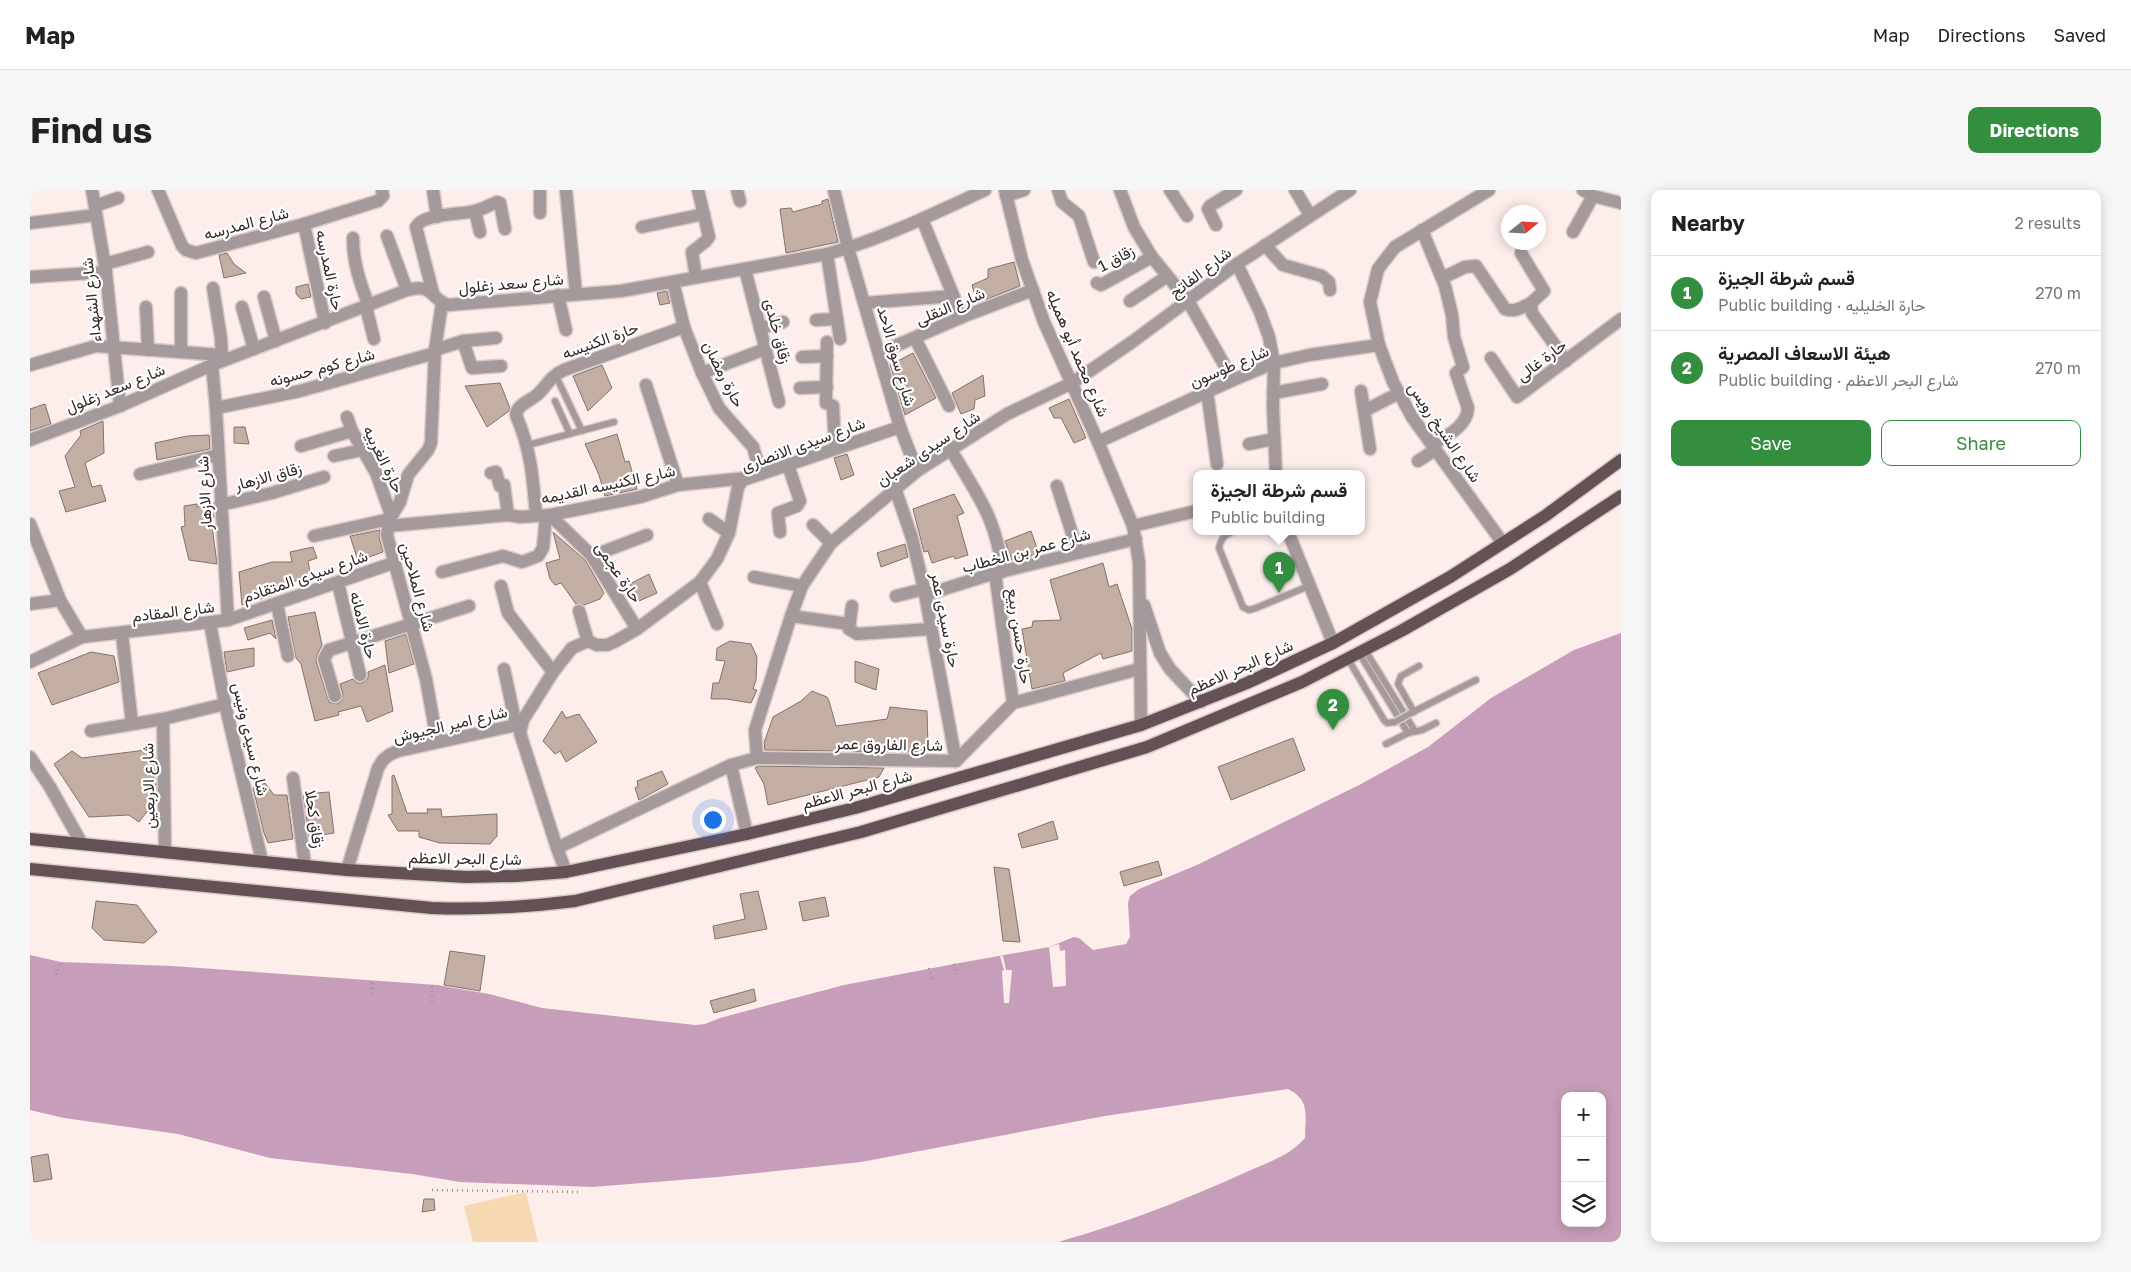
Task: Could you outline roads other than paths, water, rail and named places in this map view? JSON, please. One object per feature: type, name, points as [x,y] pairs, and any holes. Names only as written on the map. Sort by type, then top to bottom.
[{"type":"main road","name":"شارع البحر الاعظم","points":[[30,838],[347,870],[466,877],[566,872],[747,834],[855,808],[1141,725],[1201,702],[1333,643],[1450,577],[1545,516],[1621,460]]},
{"type":"main road","points":[[30,869],[432,908],[480,910],[528,907],[575,900],[861,832],[1147,747],[1302,682],[1357,654],[1510,569],[1621,496]]},
{"type":"street","name":"شارع الشهداء","points":[[92,190],[105,268],[120,406]]},
{"type":"street","name":"شارع المدرسه","points":[[158,190],[182,246],[191,253],[304,224],[380,195]]},
{"type":"street","points":[[433,190],[437,217]]},
{"type":"street","points":[[492,190],[504,229]]},
{"type":"street","points":[[540,190],[540,214]]},
{"type":"street","points":[[566,190],[576,294]]},
{"type":"street","points":[[696,277],[692,252],[709,237],[698,190]]},
{"type":"street","name":"شارع سوق الاحد","points":[[834,190],[848,248],[900,427],[917,471]]},
{"type":"street","name":"شارع سعد زغلول","points":[[30,440],[120,406],[219,360],[276,341],[408,290],[416,288],[433,293],[442,303],[456,305],[621,291],[673,282],[827,254],[848,248],[922,220],[985,190]]},
{"type":"street","points":[[1006,193],[1024,190]]},
{"type":"street","points":[[1058,190],[1062,202],[1079,216],[1094,262]]},
{"type":"street","points":[[1120,190],[1134,228],[1166,277],[1188,301],[1233,380]]},
{"type":"street","points":[[1170,190],[1187,216]]},
{"type":"street","points":[[1216,225],[1208,209],[1236,190]]},
{"type":"street","points":[[1295,190],[1310,215]]},
{"type":"street","name":"شارع الفاتح","points":[[1072,383],[1237,264],[1350,190]]},
{"type":"street","points":[[1418,461],[1462,425],[1468,408],[1456,373],[1464,367],[1454,337],[1452,315],[1442,278],[1422,230],[1489,190]]},
{"type":"street","name":"شارع محمد أبو هميله","points":[[1006,193],[1022,260],[1044,322],[1098,442],[1133,526],[1139,562],[1141,725]]},
{"type":"street","points":[[1573,232],[1588,193],[1621,203]]},
{"type":"street","points":[[30,222],[96,210],[118,198]]},
{"type":"street","points":[[433,293],[416,227],[422,220],[475,211],[497,203]]},
{"type":"street","points":[[475,211],[480,232]]},
{"type":"street","points":[[642,227],[704,214]]},
{"type":"street","points":[[922,220],[962,317]]},
{"type":"street","name":"حارة المدرسه","points":[[304,224],[324,323]]},
{"type":"street","name":"شارع الشيخ رويس","points":[[1422,230],[1394,247],[1378,269],[1370,302],[1379,345],[1399,393],[1412,417],[1502,542]]},
{"type":"street","points":[[387,236],[408,290]]},
{"type":"street","points":[[353,238],[356,272],[367,306],[374,339]]},
{"type":"street","points":[[1265,245],[1283,265],[1322,276],[1328,282],[1330,290]]},
{"type":"street","points":[[30,277],[105,268],[148,252]]},
{"type":"street","points":[[827,254],[837,320],[834,340],[827,356],[826,388],[826,403],[833,406],[835,449]]},
{"type":"street","points":[[1442,278],[1465,266],[1476,266],[1505,310],[1521,309],[1544,291],[1520,254]]},
{"type":"street","name":"زقاق 1","points":[[1098,282],[1101,285],[1152,257]]},
{"type":"street","points":[[1237,264],[1260,312],[1274,363],[1276,470]]},
{"type":"street","name":"زقاق خلدى","points":[[745,269],[778,402]]},
{"type":"street","points":[[1130,301],[1166,277]]},
{"type":"street","name":"حارة رمضان","points":[[673,282],[684,327],[702,373],[719,408],[753,447],[761,474]]},
{"type":"street","name":"شارع الازهار","points":[[213,288],[222,338],[216,408],[228,620]]},
{"type":"street","name":"شارع النقلى","points":[[879,353],[962,317],[1033,290]]},
{"type":"street","points":[[180,352],[181,293]]},
{"type":"street","points":[[558,295],[566,330]]},
{"type":"street","points":[[865,303],[953,296]]},
{"type":"street","points":[[264,298],[276,341]]},
{"type":"street","points":[[390,520],[400,502],[412,468],[423,457],[431,444],[435,351],[442,303]]},
{"type":"street","points":[[1531,303],[1532,313],[1566,361]]},
{"type":"street","points":[[146,307],[148,350]]},
{"type":"street","points":[[242,307],[254,349]]},
{"type":"street","name":"حارة غالى","points":[[1490,358],[1517,397],[1621,319]]},
{"type":"street","points":[[816,320],[837,320]]},
{"type":"street","points":[[760,328],[783,322]]},
{"type":"street","name":"حارة الكنيسه","points":[[528,446],[516,415],[518,408],[539,394],[555,374],[684,327]]},
{"type":"street","name":"شارع كوم حسونه","points":[[216,408],[300,391],[463,342],[496,338]]},
{"type":"street","points":[[915,338],[949,406]]},
{"type":"street","points":[[463,342],[472,368],[501,366]]},
{"type":"street","name":"شارع طوسون","points":[[1098,442],[1274,363],[1309,355],[1379,345]]},
{"type":"street","points":[[30,365],[96,346],[180,352],[219,360]]},
{"type":"street","points":[[702,373],[765,349]]},
{"type":"street","points":[[802,357],[827,356]]},
{"type":"street","name":"شارع سيدى شعبان","points":[[757,758],[755,730],[791,616],[802,586],[831,543],[917,471],[1007,414],[1072,383]]},
{"type":"street","points":[[1273,393],[1322,384]]},
{"type":"street","points":[[646,385],[678,485]]},
{"type":"street","points":[[800,388],[826,388]]},
{"type":"street","points":[[1361,391],[1370,448]]},
{"type":"street","points":[[1207,392],[1216,464]]},
{"type":"street","points":[[1364,411],[1399,393]]},
{"type":"street","name":"حارة الغربيه","points":[[347,417],[352,431],[376,473],[390,520]]},
{"type":"street","name":"شارع سيدى الانصارى","points":[[588,641],[597,645],[607,644],[638,629],[700,582],[717,559],[729,533],[738,487],[746,478],[900,427]]},
{"type":"street","points":[[301,446],[352,431]]},
{"type":"street","points":[[1249,444],[1274,439]]},
{"type":"street","points":[[442,572],[504,556],[522,562],[538,556],[543,548],[544,516],[533,478],[528,446]]},
{"type":"street","points":[[334,456],[362,450]]},
{"type":"street","name":"حارة حسن ربيع","points":[[951,450],[988,512],[997,538],[998,572],[1013,703]]},
{"type":"street","points":[[140,474],[218,456]]},
{"type":"street","points":[[780,532],[777,514],[797,506],[800,500],[788,465]]},
{"type":"street","points":[[491,473],[496,472],[500,486],[504,486],[508,515]]},
{"type":"street","name":"زقاق الازهار","points":[[220,505],[272,493],[324,477]]},
{"type":"street","name":"شارع الكنيسه القديمه","points":[[314,536],[390,520],[508,515],[520,517],[544,516],[640,497],[678,485],[746,478]]},
{"type":"street","points":[[1057,486],[1078,552]]},
{"type":"street","name":"حارة سيدى عمر","points":[[895,488],[912,538],[925,592],[956,761]]},
{"type":"street","points":[[1133,526],[1193,512]]},
{"type":"street","name":"حارة عجمى","points":[[544,516],[592,556],[638,629]]},
{"type":"street","points":[[710,519],[729,533]]},
{"type":"street","name":"شارع الملاحين","points":[[390,520],[386,535],[426,679],[437,741]]},
{"type":"street","points":[[30,524],[60,600],[82,637],[30,662]]},
{"type":"street","points":[[813,525],[831,543]]},
{"type":"street","points":[[1289,535],[1333,643]]},
{"type":"street","points":[[592,556],[647,536]]},
{"type":"street","name":"شارع عمر بن الخطاب","points":[[925,592],[998,572],[1136,539]]},
{"type":"street","name":"شارع سيدى المتقادم","points":[[228,620],[393,563]]},
{"type":"street","points":[[754,577],[802,586]]},
{"type":"street","name":"حارة الامانه","points":[[338,582],[360,675]]},
{"type":"street","points":[[700,582],[717,624]]},
{"type":"street","points":[[501,586],[508,613],[553,672]]},
{"type":"street","name":"شارع محمد أبو هميله","points":[[1139,591],[1160,653],[1170,669],[1201,702]]},
{"type":"street","points":[[896,596],[925,592]]},
{"type":"street","points":[[30,604],[60,600]]},
{"type":"street","points":[[277,604],[288,656]]},
{"type":"street","points":[[335,696],[324,656],[329,650],[468,606]]},
{"type":"street","points":[[852,606],[848,624],[852,632],[856,634],[931,629]]},
{"type":"street","points":[[519,725],[553,672],[572,648],[588,641],[579,611]]},
{"type":"street","points":[[791,616],[848,624]]},
{"type":"street","name":"شارع المقادم","points":[[82,637],[122,634],[228,620]]},
{"type":"street","name":"شارع سيدى ونيس","points":[[210,623],[225,704],[262,861]]},
{"type":"street","points":[[122,634],[132,724]]},
{"type":"street","points":[[504,669],[520,733],[556,848],[566,872]]},
{"type":"street","points":[[1013,703],[1139,670]]},
{"type":"street","name":"شارع الفاروق عمر","points":[[731,765],[757,758],[956,761],[1013,703]]},
{"type":"street","points":[[92,731],[163,719],[225,704]]},
{"type":"street","name":"شارع الاربعين","points":[[163,719],[165,852]]},
{"type":"street","name":"شارع امير الجيوش","points":[[347,870],[378,768],[383,760],[398,751],[437,741],[519,725]]},
{"type":"street","points":[[30,757],[50,787],[82,844]]},
{"type":"street","points":[[556,848],[731,765],[747,834]]},
{"type":"street","name":"زقاق كحلا","points":[[293,778],[305,865]]},
{"type":"lane","points":[[555,374],[582,431]]},
{"type":"lane","points":[[555,401],[570,434]]},
{"type":"lane","points":[[528,446],[614,422]]},
{"type":"lane","points":[[1225,535],[1220,541],[1219,548],[1242,607],[1249,610],[1256,608],[1310,586]]},
{"type":"lane","points":[[1357,654],[1384,720],[1387,723],[1395,722],[1476,680]]},
{"type":"lane","points":[[1357,654],[1411,732]]},
{"type":"lane","points":[[1412,713],[1398,684],[1400,676],[1419,666]]},
{"type":"lane","points":[[1386,744],[1436,723]]},
{"type":"place","name":"قسم شرطة الجيزة","points":[[1279,593]]},
{"type":"place","name":"هيئة الاسعاف المصرية","points":[[1333,730]]}]
